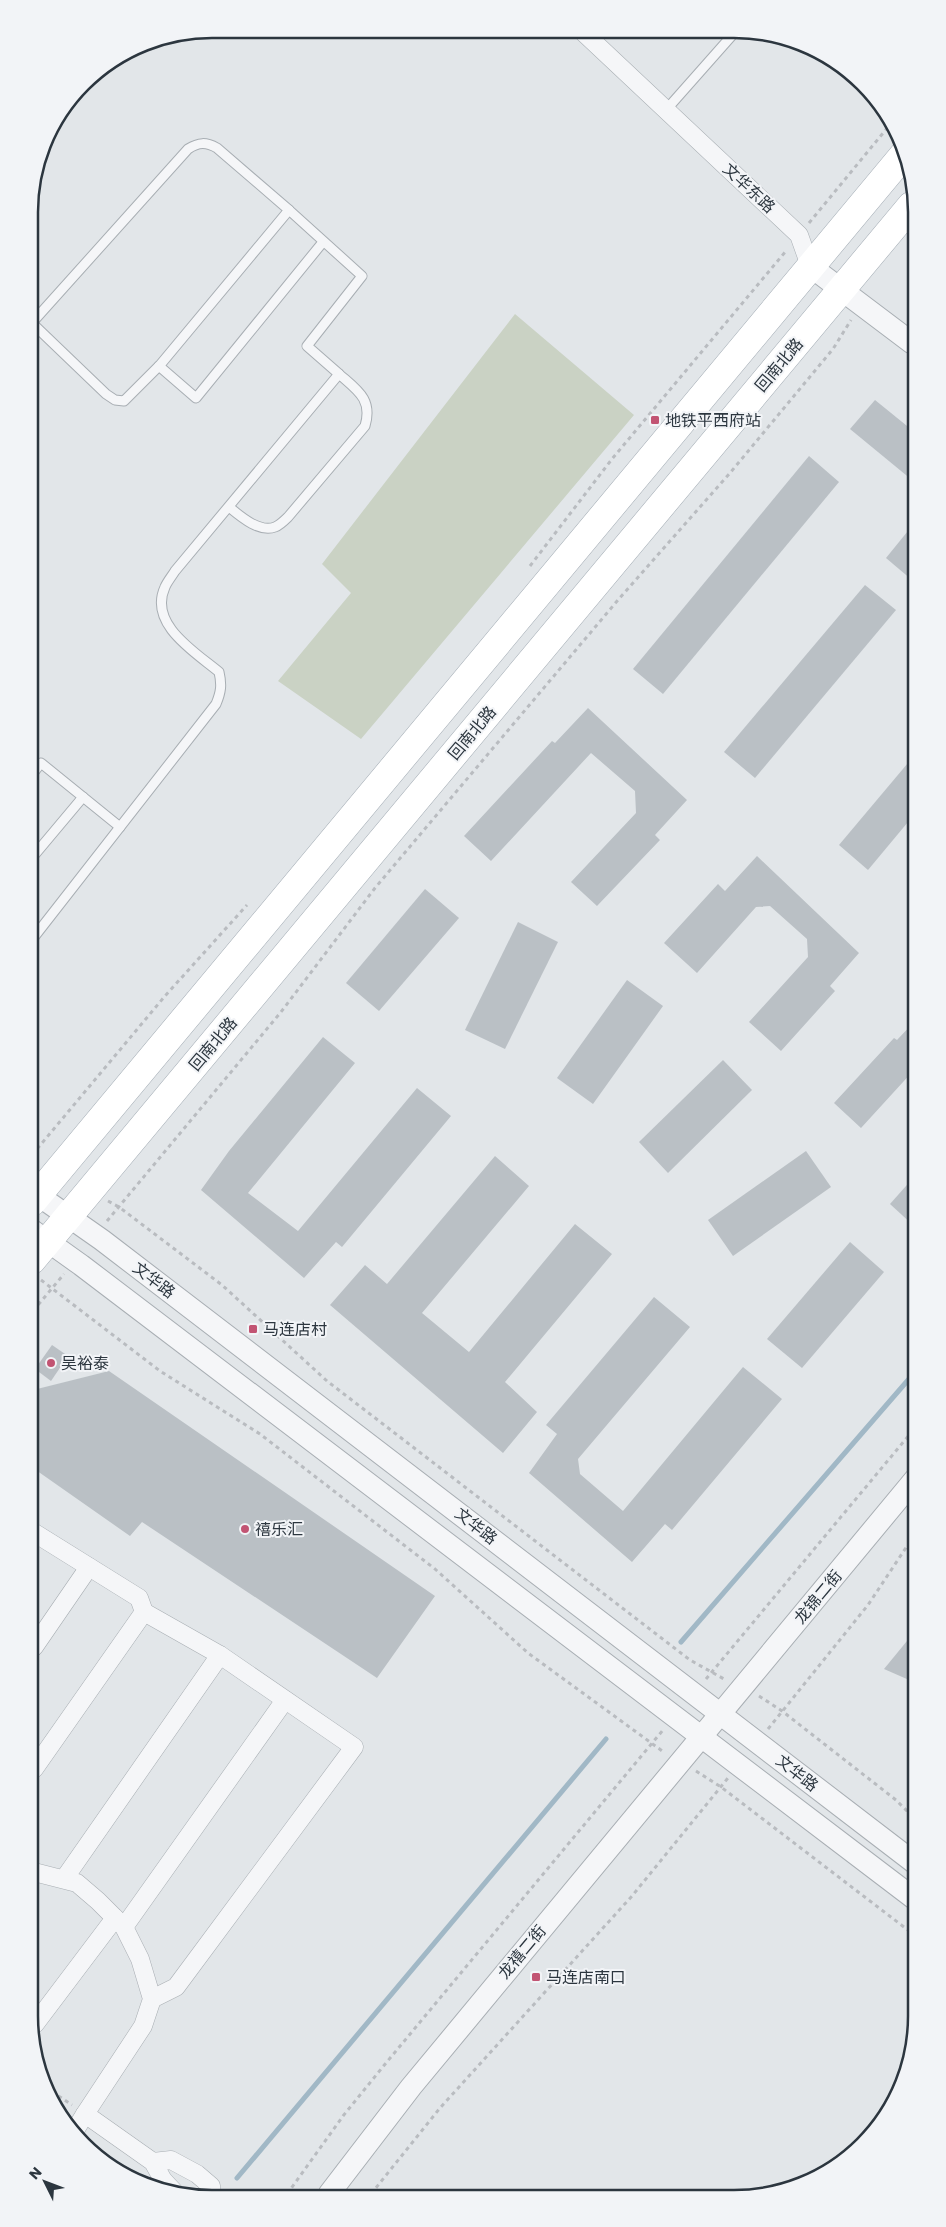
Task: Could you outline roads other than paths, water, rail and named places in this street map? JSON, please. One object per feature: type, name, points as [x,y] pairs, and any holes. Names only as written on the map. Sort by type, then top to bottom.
[{"type":"main road","points":[[38,1191],[900,159]]},
{"type":"main road","name":"回南北路","points":[[38,1252],[908,210]]},
{"type":"street","name":"文华东路","points":[[589,38],[799,235],[810,266]]},
{"type":"street","points":[[810,266],[908,340]]},
{"type":"street","name":"文华路","points":[[38,1198],[69,1216],[102,1240],[908,1858]]},
{"type":"street","name":"文华路","points":[[38,1252],[701,1737],[908,1894]]},
{"type":"street","name":"龙锦二街","points":[[720,1714],[908,1487]]},
{"type":"street","points":[[38,1535],[139,1598],[144,1612],[220,1655],[354,1747],[176,1987],[152,1999]]},
{"type":"street","points":[[38,1641],[89,1567]]},
{"type":"street","points":[[38,1763],[144,1612]]},
{"type":"street","points":[[64,1879],[220,1655]]},
{"type":"street","points":[[38,2020],[119,1923],[284,1700]]},
{"type":"street","name":"龙禧二街","points":[[332,2190],[410,2087],[720,1714]]},
{"type":"street","points":[[38,1873],[77,1883],[119,1923],[140,1959],[152,1999],[143,2026],[78,2126]]},
{"type":"street","points":[[85,2114],[153,2162],[165,2183]]},
{"type":"street","points":[[153,2162],[171,2160],[197,2174],[211,2186],[211,2190]]},
{"type":"lane","points":[[666,110],[730,38]]},
{"type":"lane","points":[[38,316],[188,149],[195,144],[203,143],[217,148],[362,276],[307,346],[360,393],[369,413],[365,426],[288,517],[274,527],[261,526],[246,520],[229,506]]},
{"type":"lane","points":[[38,331],[106,394],[115,400],[124,401],[159,366],[289,210]]},
{"type":"lane","points":[[159,366],[196,398],[323,242]]},
{"type":"lane","points":[[38,933],[216,704],[222,682],[219,672],[169,628],[162,615],[164,589],[175,571],[339,374]]},
{"type":"lane","points":[[38,767],[41,763],[120,827]]},
{"type":"lane","points":[[38,851],[83,796]]},
{"type":"waterway","points":[[681,1642],[908,1380]]},
{"type":"waterway","points":[[237,2178],[606,1739]]},
{"type":"place","name":"地铁平西府站","points":[[655,420]]},
{"type":"place","name":"马连店村","points":[[253,1329]]},
{"type":"place","name":"吴裕泰","points":[[51,1363]]},
{"type":"place","name":"禧乐汇","points":[[245,1529]]},
{"type":"place","name":"马连店南口","points":[[536,1977]]}]
